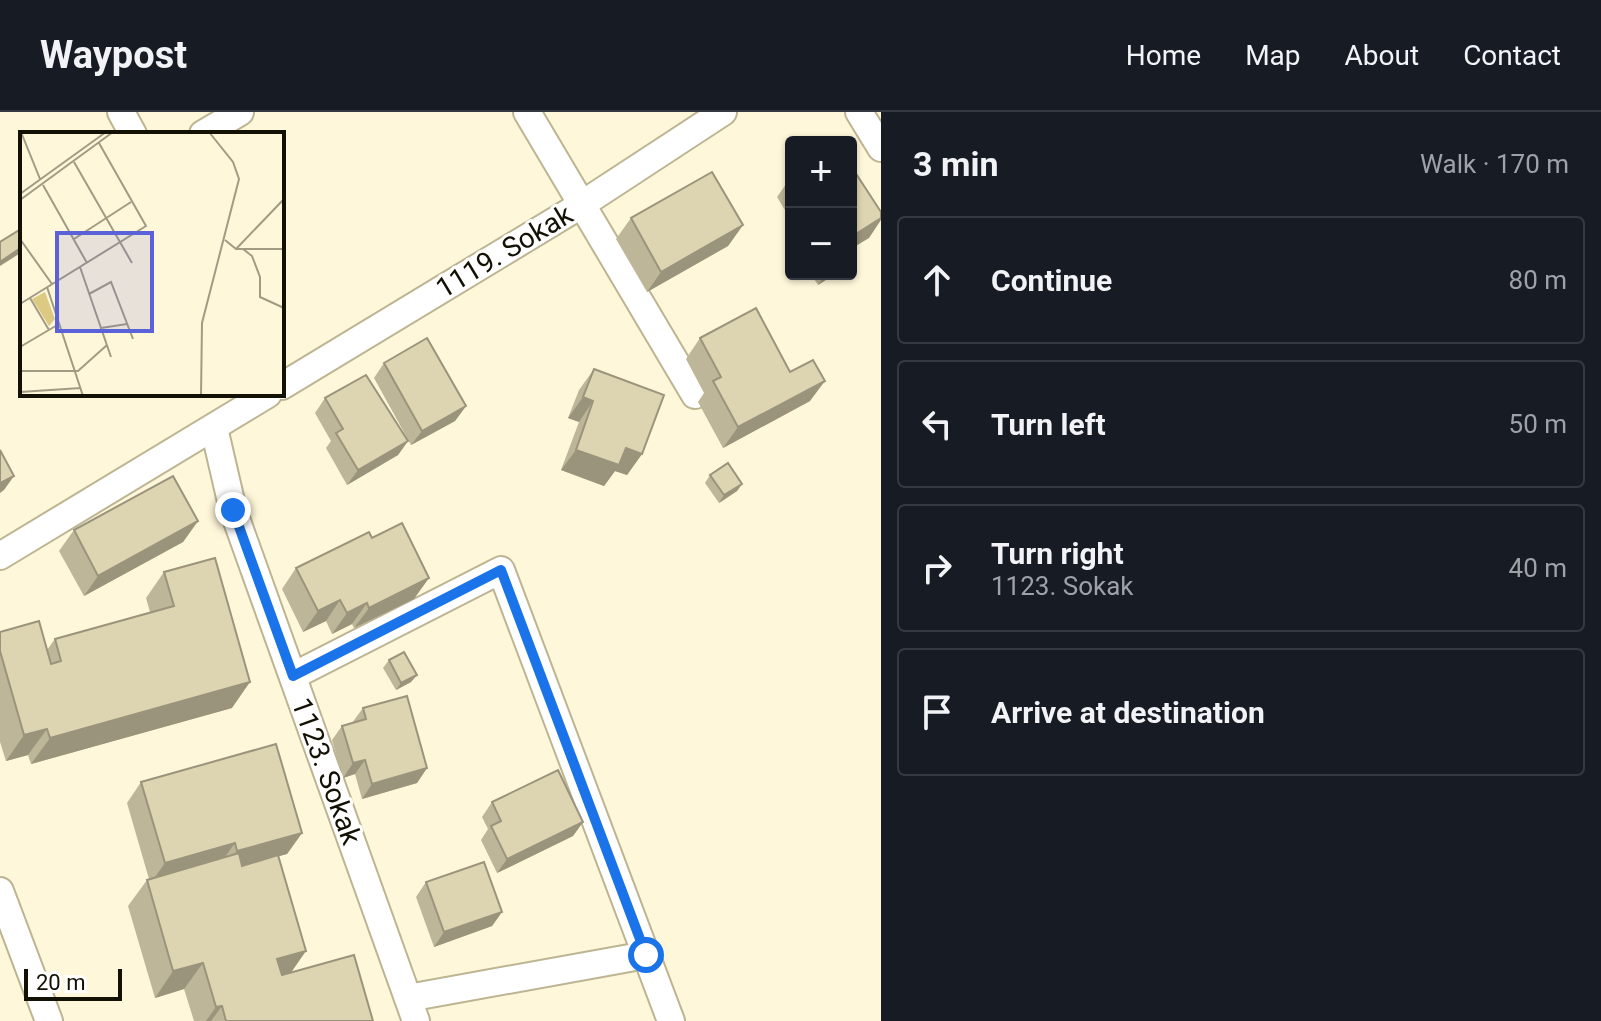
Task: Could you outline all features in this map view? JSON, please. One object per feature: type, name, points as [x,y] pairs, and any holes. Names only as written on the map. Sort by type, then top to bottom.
[{"type":"street","points":[[121,112],[132,132]]},
{"type":"street","points":[[206,132],[240,112]]},
{"type":"street","points":[[527,112],[695,395]]},
{"type":"street","name":"1119. Sokak","points":[[284,385],[581,205],[723,112]]},
{"type":"street","points":[[859,112],[881,148]]},
{"type":"street","points":[[0,556],[265,396]]},
{"type":"street","name":"1123. Sokak","points":[[214,428],[233,510],[412,1009]]},
{"type":"street","points":[[293,676],[501,570],[671,1021]]},
{"type":"street","points":[[0,891],[11,959],[49,1021]]},
{"type":"street","points":[[412,1009],[646,955]]},
{"type":"building","points":[[712,172],[743,225],[661,272],[631,218]]},
{"type":"building","points":[[857,175],[881,212],[881,218],[857,233]]},
{"type":"building","points":[[20,230],[20,248],[0,262],[0,242]]},
{"type":"building","points":[[756,308],[790,372],[813,360],[825,381],[738,427],[713,381],[721,377],[700,338]]},
{"type":"building","points":[[427,338],[466,406],[422,431],[384,363]]},
{"type":"building","points":[[594,369],[664,395],[642,454],[626,448],[619,465],[576,450],[593,401],[583,397]]},
{"type":"building","points":[[366,375],[408,441],[358,470],[336,433],[343,429],[325,398]]},
{"type":"building","points":[[0,450],[14,476],[0,483]]},
{"type":"building","points":[[728,463],[742,484],[724,495],[710,475]]},
{"type":"building","points":[[173,476],[198,521],[98,576],[74,530]]},
{"type":"building","points":[[402,523],[429,578],[369,608],[367,603],[347,613],[340,600],[318,611],[296,568],[369,532],[372,538]]},
{"type":"building","points":[[215,558],[250,682],[50,738],[47,729],[24,735],[0,651],[0,632],[39,621],[51,664],[61,661],[55,639],[174,606],[164,572]]},
{"type":"building","points":[[404,652],[417,675],[401,683],[389,660]]},
{"type":"building","points":[[407,696],[427,768],[372,784],[365,760],[353,763],[342,726],[366,719],[363,708]]},
{"type":"building","points":[[276,744],[302,833],[237,851],[235,843],[165,863],[141,782]]},
{"type":"building","points":[[558,770],[583,822],[507,859],[491,826],[501,821],[492,802]]},
{"type":"building","points":[[239,853],[242,866],[278,855],[306,951],[277,959],[282,975],[354,955],[373,1021],[226,1021],[222,1006],[216,1007],[203,963],[173,971],[147,880]]},
{"type":"building","points":[[484,862],[502,912],[444,932],[426,882]]},
{"type":"route","points":[[233,510],[293,676],[501,570],[646,955]]}]
